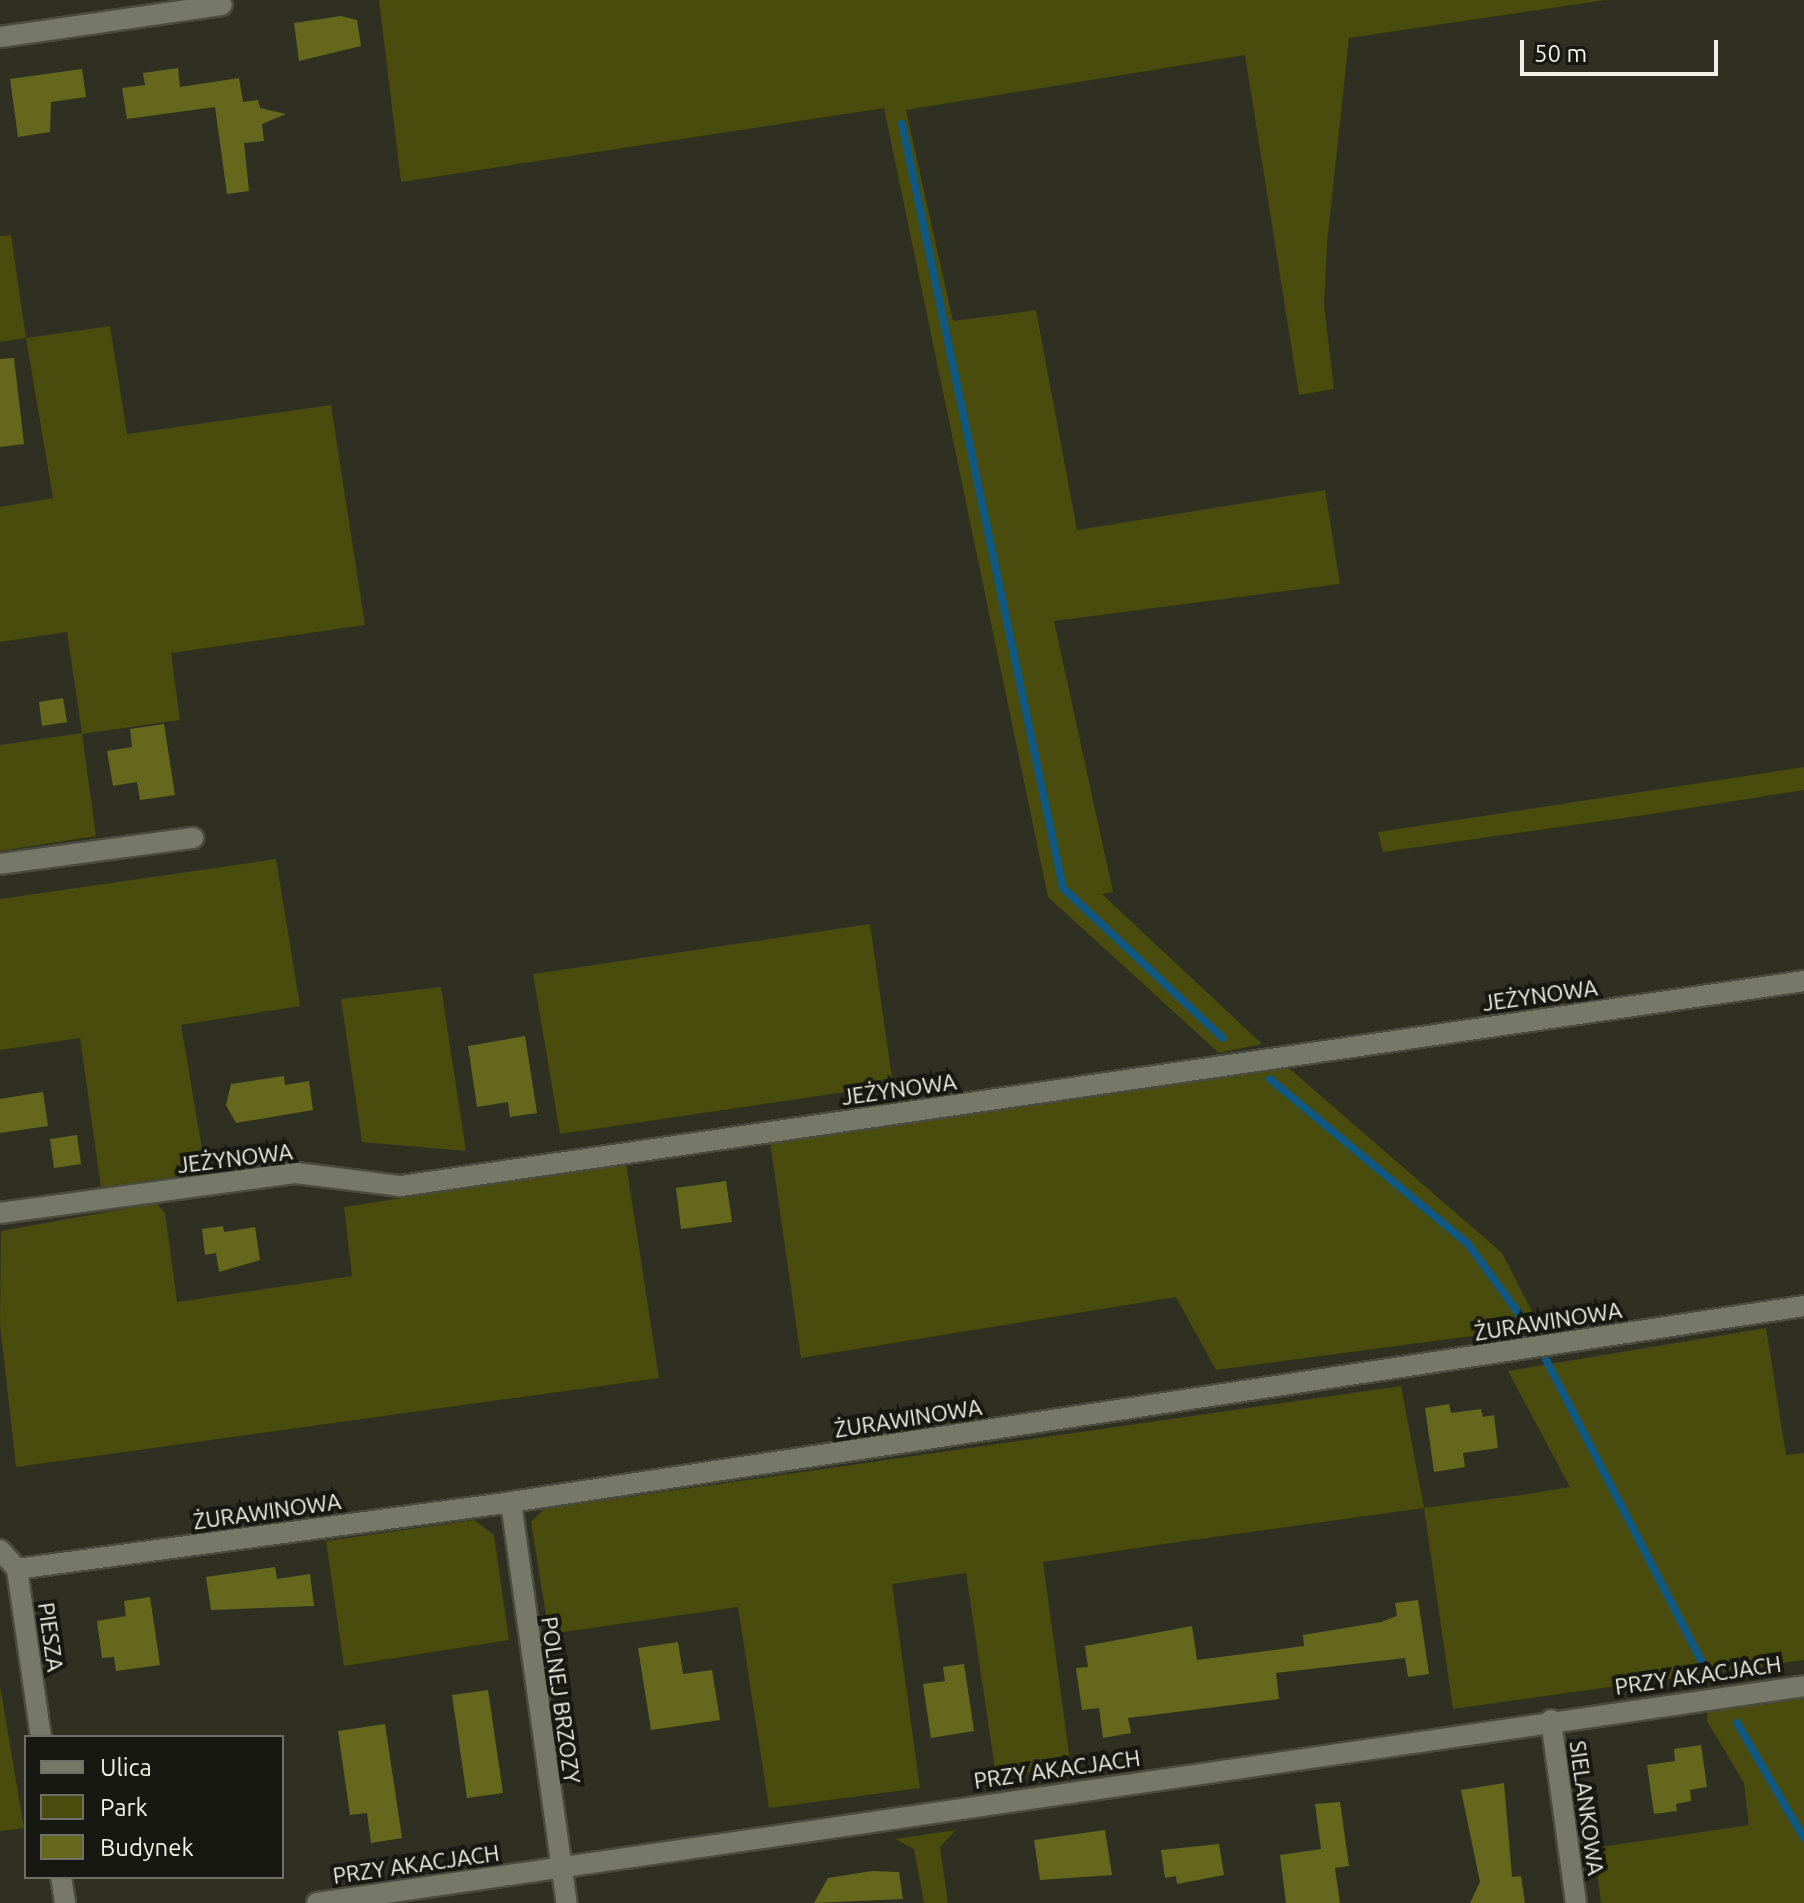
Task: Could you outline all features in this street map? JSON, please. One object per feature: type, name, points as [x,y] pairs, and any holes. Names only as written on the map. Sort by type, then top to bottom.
[{"type":"street","points":[[0,37],[222,5]]},
{"type":"street","points":[[0,864],[193,838]]},
{"type":"street","name":"JEŻYNOWA","points":[[0,1213],[296,1173],[401,1186],[1804,981]]},
{"type":"street","name":"ŻURAWINOWA","points":[[17,1569],[511,1502],[1804,1306]]},
{"type":"street","name":"POLNEJ BRZOZY","points":[[511,1502],[567,1903]]},
{"type":"street","points":[[0,1550],[17,1569]]},
{"type":"street","name":"PIESZA","points":[[17,1569],[41,1735]]},
{"type":"street","name":"PRZY AKACJACH","points":[[317,1903],[1551,1720],[1804,1686]]},
{"type":"street","name":"SIELANKOWA","points":[[1551,1720],[1576,1903]]},
{"type":"street","points":[[61,1879],[65,1903]]},
{"type":"green space","points":[[379,0],[1605,0],[1349,38],[1327,244],[1324,305],[1334,389],[1299,395],[1245,55],[906,110],[953,321],[1036,310],[1077,530],[1325,490],[1340,584],[1054,621],[1113,892],[1102,894],[1262,1044],[1219,1053],[1048,897],[884,108],[401,182]]},
{"type":"green space","points":[[11,235],[26,338],[0,342],[0,236]]},
{"type":"green space","points":[[110,326],[127,434],[331,405],[365,625],[171,653],[180,720],[82,734],[96,836],[0,851],[0,745],[82,733],[67,632],[0,642],[0,507],[53,498],[26,338]]},
{"type":"green space","points":[[1804,767],[1804,790],[1652,814],[1383,852],[1378,832]]},
{"type":"green space","points":[[276,859],[300,1006],[181,1025],[206,1172],[101,1187],[80,1038],[0,1050],[0,899]]},
{"type":"green space","points":[[870,924],[893,1085],[560,1134],[533,974]]},
{"type":"green space","points":[[441,987],[466,1151],[362,1142],[341,999]]},
{"type":"green space","points":[[1283,1063],[1502,1253],[1540,1327],[1216,1370],[1176,1297],[801,1358],[770,1142]]},
{"type":"green space","points":[[626,1163],[659,1378],[16,1467],[0,1324],[1,1231],[156,1203],[165,1213],[177,1302],[352,1276],[344,1207]]},
{"type":"green space","points":[[1766,1328],[1786,1455],[1804,1453],[1804,1660],[1453,1709],[1424,1508],[1570,1487],[1508,1371]]},
{"type":"green space","points":[[1401,1386],[1424,1508],[1043,1562],[1071,1768],[996,1776],[966,1573],[892,1584],[920,1788],[769,1808],[738,1607],[549,1634],[531,1522],[544,1509]]},
{"type":"green space","points":[[474,1520],[494,1535],[509,1640],[344,1666],[326,1541]]},
{"type":"green space","points":[[0,1686],[24,1828],[0,1831]]},
{"type":"green space","points":[[1804,1698],[1804,1903],[1601,1903],[1594,1848],[1749,1825],[1744,1783],[1707,1721],[1708,1709]]},
{"type":"green space","points":[[956,1830],[940,1847],[948,1903],[924,1903],[914,1849],[895,1839]]},
{"type":"building","points":[[341,16],[357,20],[361,46],[299,61],[294,23]]},
{"type":"building","points":[[178,68],[180,87],[239,78],[243,102],[258,100],[260,108],[286,114],[262,124],[264,141],[244,143],[249,191],[227,194],[215,107],[127,119],[122,88],[145,85],[143,73]]},
{"type":"building","points":[[82,69],[86,97],[51,102],[50,132],[18,137],[10,79]]},
{"type":"building","points":[[14,358],[24,444],[0,447],[0,359]]},
{"type":"building","points":[[63,698],[67,722],[42,726],[39,702]]},
{"type":"building","points":[[164,724],[175,795],[140,800],[137,782],[113,786],[107,751],[132,747],[130,729]]},
{"type":"building","points":[[525,1036],[537,1113],[510,1117],[508,1102],[477,1107],[468,1046]]},
{"type":"building","points":[[284,1076],[285,1085],[309,1081],[313,1110],[236,1123],[226,1105],[231,1084]]},
{"type":"building","points":[[43,1092],[48,1126],[0,1133],[0,1099]]},
{"type":"building","points":[[77,1135],[81,1164],[54,1168],[50,1139]]},
{"type":"building","points":[[726,1181],[732,1222],[681,1229],[676,1188]]},
{"type":"building","points":[[223,1226],[224,1232],[255,1227],[260,1260],[219,1272],[216,1253],[205,1255],[202,1229]]},
{"type":"building","points":[[1449,1404],[1451,1413],[1481,1409],[1483,1417],[1494,1415],[1498,1448],[1463,1453],[1465,1467],[1434,1472],[1425,1408]]},
{"type":"building","points":[[275,1567],[277,1579],[310,1574],[314,1606],[211,1610],[206,1577]]},
{"type":"building","points":[[150,1597],[160,1665],[116,1671],[114,1657],[102,1658],[97,1621],[126,1616],[124,1601]]},
{"type":"building","points":[[1418,1600],[1429,1674],[1408,1677],[1405,1658],[1276,1673],[1279,1699],[1128,1718],[1131,1733],[1103,1738],[1099,1708],[1082,1710],[1076,1668],[1088,1667],[1085,1646],[1192,1626],[1197,1660],[1304,1646],[1303,1635],[1381,1622],[1397,1616],[1395,1603]]},
{"type":"building","points":[[678,1642],[683,1674],[712,1670],[720,1720],[651,1730],[638,1648]]},
{"type":"building","points":[[964,1664],[974,1731],[931,1738],[923,1684],[945,1681],[943,1667]]},
{"type":"building","points":[[488,1690],[503,1793],[467,1798],[452,1695]]},
{"type":"building","points":[[385,1724],[402,1838],[371,1843],[367,1813],[350,1815],[338,1731]]},
{"type":"building","points":[[1701,1745],[1707,1787],[1690,1790],[1691,1801],[1676,1804],[1677,1811],[1654,1814],[1647,1765],[1675,1761],[1674,1749]]},
{"type":"building","points":[[1504,1783],[1512,1877],[1521,1876],[1525,1903],[1470,1903],[1480,1882],[1461,1790]]},
{"type":"building","points":[[1340,1802],[1349,1866],[1335,1868],[1340,1903],[1286,1903],[1280,1855],[1321,1849],[1315,1804]]},
{"type":"building","points":[[1105,1830],[1112,1875],[1040,1880],[1034,1840]]},
{"type":"building","points":[[1219,1844],[1224,1875],[1177,1884],[1176,1876],[1165,1878],[1161,1850]]},
{"type":"building","points":[[872,1871],[899,1872],[903,1899],[814,1903],[828,1878]]},
{"type":"waterway","points":[[902,124],[1063,888],[1223,1038]]},
{"type":"waterway","points":[[1270,1079],[1468,1244],[1528,1326]]},
{"type":"waterway","points":[[1546,1360],[1709,1676]]},
{"type":"waterway","points":[[1737,1723],[1804,1838]]}]
